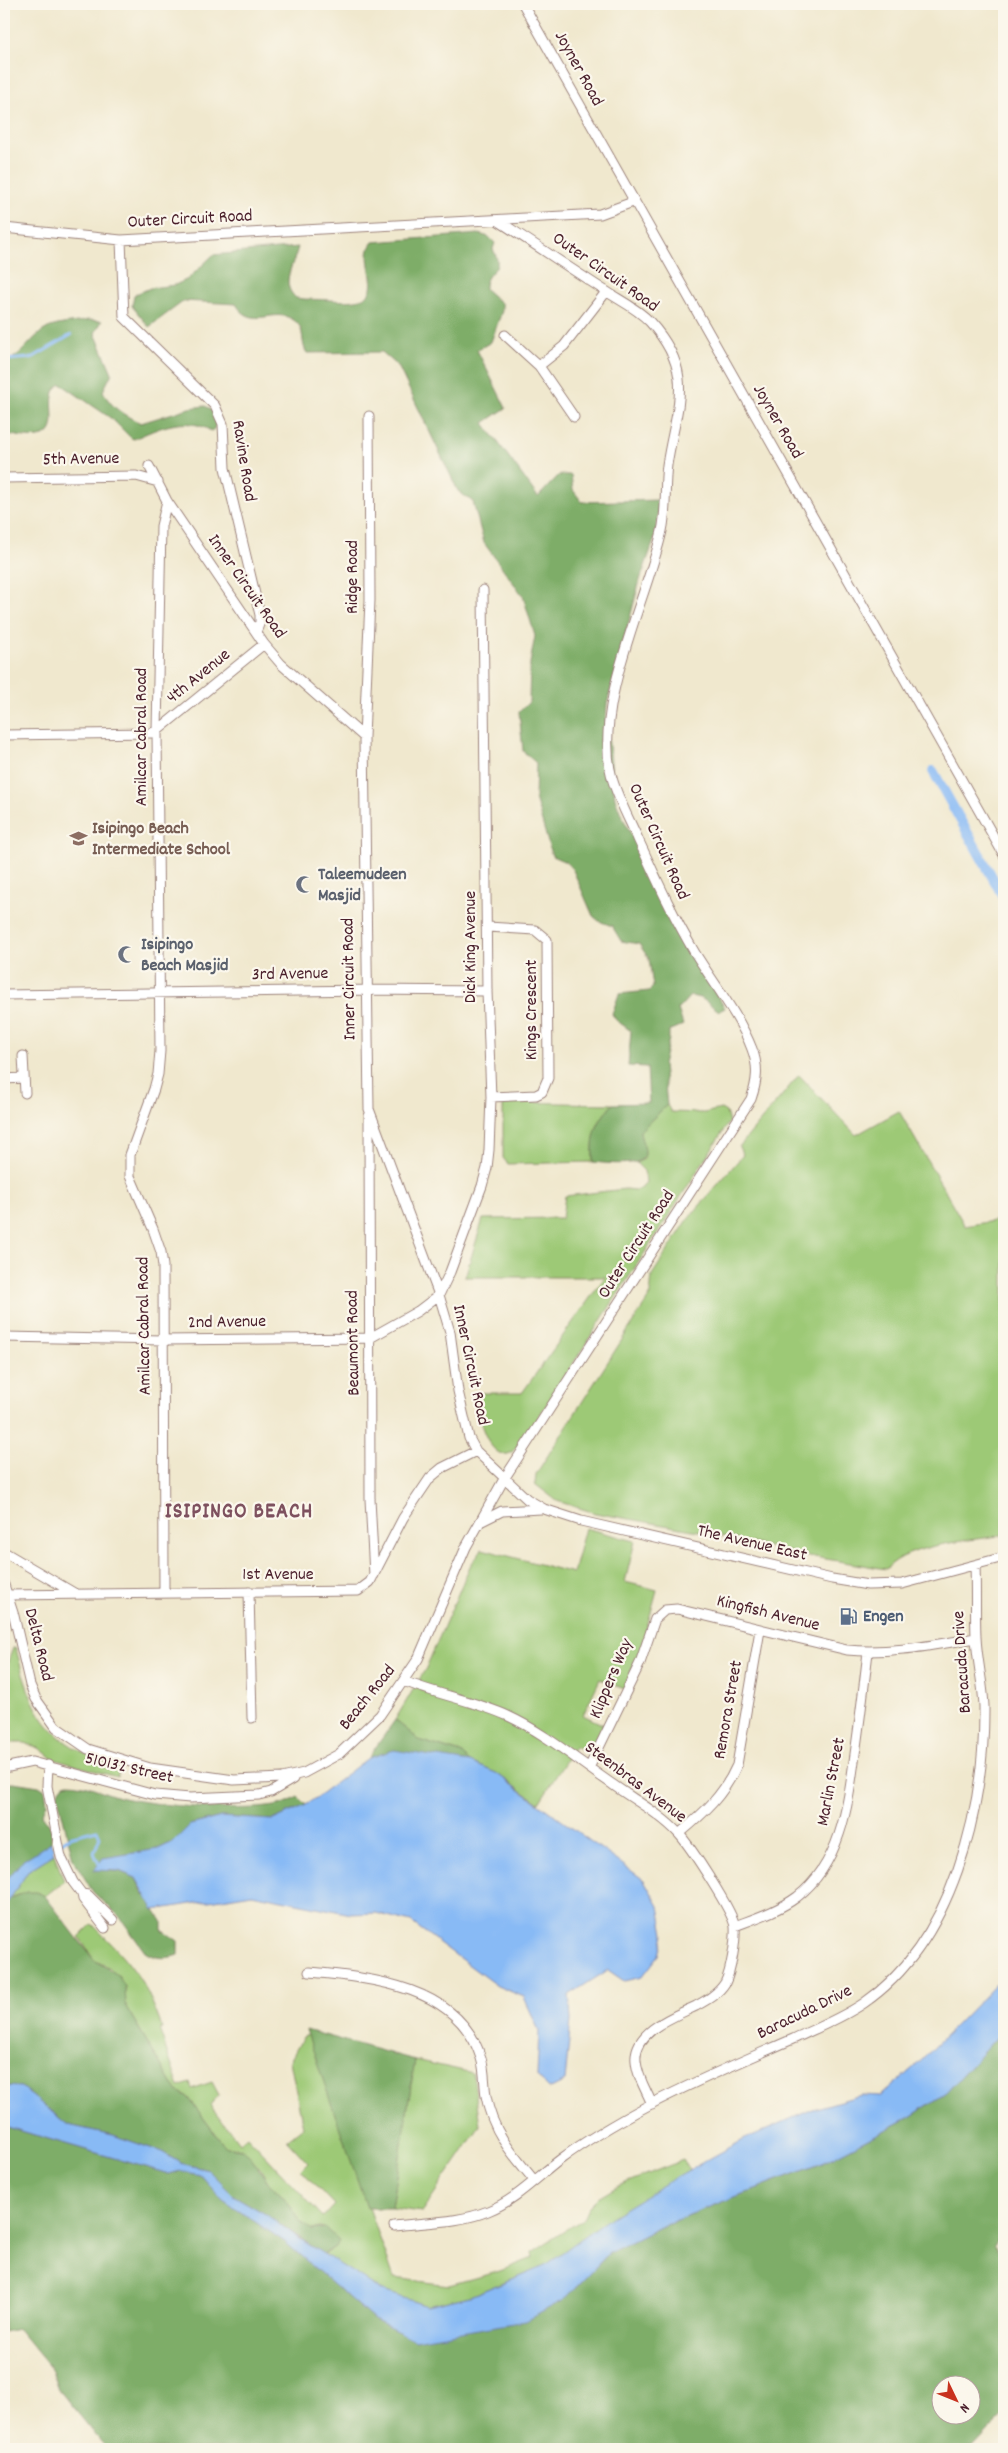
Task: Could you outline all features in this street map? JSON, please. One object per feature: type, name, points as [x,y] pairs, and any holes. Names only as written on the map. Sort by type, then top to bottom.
[{"type":"street","name":"Joyner Road","points":[[523,4],[633,202],[1004,855]]},
{"type":"street","name":"Outer Circuit Road","points":[[4,228],[121,240],[600,214],[633,202]]},
{"type":"street","name":"Outer Circuit Road","points":[[498,220],[648,320],[667,347],[681,381],[680,402],[667,467],[662,531],[632,624],[610,713],[608,732],[612,776],[620,799],[676,921],[744,1032],[753,1052],[757,1077],[751,1099],[737,1124],[662,1233],[581,1363],[504,1479]]},
{"type":"street","name":"Ravine Road","points":[[121,240],[124,317],[215,406],[222,417],[225,468],[260,615],[260,622],[256,632]]},
{"type":"street","points":[[539,366],[564,346],[606,292]]},
{"type":"street","points":[[505,335],[539,366],[574,417]]},
{"type":"street","name":"Ridge Road","points":[[364,737],[370,600],[369,416]]},
{"type":"street","name":"Inner Circuit Road","points":[[149,466],[167,501],[264,644],[281,664],[364,737],[369,1109],[439,1295],[451,1335],[464,1422],[476,1451],[504,1479]]},
{"type":"street","name":"5th Avenue","points":[[4,478],[136,476],[158,482]]},
{"type":"street","name":"Amilcar Cabral Road","points":[[164,1592],[163,1266],[161,1252],[130,1176],[129,1166],[130,1154],[158,1074],[157,731],[161,526],[167,501]]},
{"type":"street","name":"Dick King Avenue","points":[[439,1295],[450,1272],[487,1168],[491,1097],[487,991],[488,927],[483,590]]},
{"type":"street","name":"4th Avenue","points":[[4,735],[145,735],[157,731],[264,644]]},
{"type":"street","name":"Kings Crescent","points":[[488,927],[535,930],[547,940],[548,1078],[545,1086],[536,1095],[491,1097]]},
{"type":"street","name":"3rd Avenue","points":[[4,995],[366,990],[487,991]]},
{"type":"street","points":[[23,1056],[25,1093]]},
{"type":"street","points":[[4,1079],[24,1078]]},
{"type":"street","name":"Beaumont Road","points":[[369,1109],[370,1508],[374,1575]]},
{"type":"street","name":"2nd Avenue","points":[[4,1337],[163,1340],[370,1338],[418,1311],[439,1295]]},
{"type":"street","name":"1st Avenue","points":[[8,1595],[164,1592],[354,1592],[363,1589],[374,1575],[413,1502],[430,1478],[442,1468],[476,1451]]},
{"type":"street","name":"The Avenue East","points":[[504,1479],[527,1500],[544,1509],[581,1521],[832,1580],[868,1585],[902,1584],[1004,1557]]},
{"type":"street","name":"Beach Road","points":[[88,1749],[150,1768],[234,1780],[282,1778],[304,1773],[339,1754],[357,1739],[380,1715],[418,1659],[466,1547],[504,1479]]},
{"type":"street","points":[[481,1521],[502,1511],[544,1509]]},
{"type":"street","points":[[4,1552],[74,1594]]},
{"type":"street","name":"Baracuda Drive","points":[[394,2226],[455,2219],[485,2212],[505,2204],[563,2157],[652,2104],[830,2022],[863,2004],[881,1990],[914,1956],[942,1909],[965,1844],[972,1814],[984,1736],[983,1688],[976,1638],[975,1566]]},
{"type":"street","name":"Delta Road","points":[[4,1585],[30,1685],[36,1699],[56,1727],[88,1749]]},
{"type":"street","points":[[248,1592],[252,1718]]},
{"type":"street","name":"Kingfish Avenue","points":[[672,1609],[847,1650],[868,1652],[905,1650],[976,1638]]},
{"type":"street","name":"Klippers Way","points":[[589,1768],[640,1663],[655,1619],[660,1614],[672,1609]]},
{"type":"street","name":"Remora Street","points":[[679,1834],[716,1801],[729,1784],[737,1765],[760,1630]]},
{"type":"street","name":"Marlin Street","points":[[735,1926],[768,1914],[796,1897],[816,1878],[834,1849],[847,1805],[868,1652]]},
{"type":"street","name":"Steenbras Avenue","points":[[404,1681],[507,1716],[538,1733],[679,1834],[735,1926]]},
{"type":"street","name":"510132 Street","points":[[4,1768],[26,1762],[48,1765],[155,1795],[190,1798],[259,1795],[271,1792],[304,1773]]},
{"type":"street","points":[[48,1765],[47,1786],[56,1823],[61,1857],[83,1899],[105,1928]]},
{"type":"street","points":[[82,1894],[88,1895],[113,1920]]},
{"type":"street","points":[[652,2104],[638,2070],[636,2059],[639,2046],[648,2034],[664,2022],[718,1992],[729,1974],[735,1926]]},
{"type":"street","points":[[309,1972],[371,1978],[399,1985],[427,1997],[462,2024],[474,2040],[482,2060],[486,2097],[495,2127],[507,2147],[534,2180]]},
{"type":"green space","points":[[479,234],[489,237],[495,243],[493,249],[497,266],[489,275],[485,289],[502,304],[502,311],[491,342],[477,350],[506,408],[484,423],[538,497],[559,475],[571,475],[573,490],[582,502],[659,500],[656,535],[640,580],[607,704],[606,718],[615,798],[621,814],[683,939],[725,1008],[719,1011],[701,998],[690,996],[678,1009],[683,1025],[669,1031],[663,1065],[667,1105],[640,1131],[645,1154],[643,1158],[631,1163],[593,1162],[593,1145],[598,1124],[613,1104],[649,1103],[647,1067],[628,1066],[631,1031],[616,1020],[612,1014],[619,994],[649,991],[653,987],[649,959],[639,944],[621,941],[612,926],[599,921],[593,916],[573,870],[566,862],[552,856],[535,798],[536,763],[523,751],[519,712],[529,702],[530,663],[535,636],[523,596],[484,543],[473,502],[458,491],[398,366],[382,352],[307,353],[301,328],[295,321],[279,316],[249,316],[236,304],[184,301],[149,327],[132,306],[134,295],[150,288],[175,285],[188,279],[213,255],[298,247],[288,280],[291,292],[296,298],[352,300],[365,297],[370,290],[372,282],[368,261],[369,251],[373,242]]},
{"type":"green space","points":[[88,320],[102,321],[95,333],[112,373],[103,391],[114,406],[141,423],[189,408],[205,406],[215,416],[214,429],[211,431],[192,424],[172,425],[162,427],[134,439],[112,419],[61,384],[53,396],[53,420],[49,432],[34,438],[4,434],[4,362],[16,356],[36,336],[48,328]]},
{"type":"green space","points":[[799,1075],[856,1135],[899,1111],[965,1226],[1004,1219],[1004,1535],[925,1548],[897,1560],[886,1569],[808,1556],[704,1532],[595,1513],[557,1501],[535,1484],[536,1474],[650,1296],[652,1275],[689,1218],[743,1155],[739,1147]]},
{"type":"green space","points":[[509,1102],[613,1104],[598,1124],[594,1137],[593,1162],[508,1164],[503,1158],[503,1105]]},
{"type":"green space","points":[[667,1105],[671,1112],[704,1113],[721,1109],[726,1112],[729,1122],[525,1438],[511,1453],[503,1454],[495,1450],[489,1443],[480,1421],[473,1393],[522,1393],[605,1277],[465,1277],[483,1219],[562,1218],[565,1196],[642,1188],[646,1182],[644,1171],[636,1163],[644,1159],[639,1131]]},
{"type":"green space","points":[[585,1528],[635,1541],[625,1582],[657,1590],[642,1645],[624,1689],[600,1679],[583,1715],[606,1726],[594,1749],[587,1752],[575,1746],[539,1803],[496,1773],[470,1762],[461,1753],[419,1740],[395,1720],[426,1668],[470,1566],[482,1549],[573,1573]]},
{"type":"green space","points":[[13,1648],[16,1648],[29,1693],[48,1725],[60,1738],[76,1749],[120,1767],[117,1777],[53,1759],[39,1748],[25,1743],[4,1743],[4,1672]]},
{"type":"green space","points":[[395,1720],[419,1740],[461,1753],[470,1762],[440,1758],[368,1758]]},
{"type":"green space","points":[[13,1782],[39,1786],[45,1790],[47,1803],[42,1815],[52,1829],[51,1842],[4,1883],[4,1783]]},
{"type":"green space","points":[[68,1783],[88,1786],[119,1797],[177,1806],[265,1807],[280,1805],[298,1797],[306,1805],[273,1820],[221,1817],[190,1825],[173,1842],[158,1849],[103,1859],[95,1870],[119,1871],[136,1878],[162,1921],[162,1930],[178,1941],[178,1955],[161,1958],[145,1952],[119,1916],[93,1892],[73,1859],[57,1793],[63,1785]]},
{"type":"green space","points":[[54,1854],[64,1881],[45,1896],[27,1893],[9,1899],[29,1870]]},
{"type":"green space","points":[[27,1892],[37,1892],[45,1896],[94,1960],[118,1975],[125,1987],[126,2007],[176,2090],[188,2097],[222,2143],[227,2147],[241,2149],[249,2155],[268,2182],[291,2206],[299,2221],[312,2230],[325,2228],[339,2241],[336,2247],[323,2254],[267,2215],[233,2195],[208,2170],[180,2163],[162,2152],[113,2135],[68,2125],[21,2087],[4,2086],[4,1909],[9,1899]]},
{"type":"green space","points":[[92,1924],[126,1960],[149,1996],[162,2028],[159,2029],[179,2087],[190,2083],[192,2089],[212,2082],[219,2095],[210,2105],[239,2143],[247,2136],[323,2217],[334,2205],[301,2170],[308,2163],[287,2140],[303,2127],[290,2061],[303,2037],[308,2035],[394,2278],[449,2285],[500,2271],[533,2258],[532,2252],[583,2219],[588,2208],[598,2198],[618,2186],[683,2160],[689,2170],[611,2217],[545,2265],[470,2296],[427,2306],[380,2290],[323,2254],[330,2251],[322,2227],[312,2230],[299,2221],[291,2206],[268,2182],[260,2168],[241,2149],[227,2147],[222,2143],[188,2097],[176,2090],[126,2007],[125,1987],[110,1968],[94,1960],[79,1937]]},
{"type":"green space","points":[[1004,2029],[1004,2231],[993,2245],[1004,2257],[1004,2415],[972,2449],[262,2449],[258,2447],[256,2449],[107,2449],[59,2390],[52,2370],[18,2329],[4,2332],[4,2126],[169,2174],[180,2171],[201,2175],[223,2200],[285,2242],[374,2320],[564,2300],[609,2253],[666,2224],[824,2162],[910,2117],[946,2093]]},
{"type":"green space","points":[[306,2030],[415,2060],[392,2208],[367,2208]]},
{"type":"green space","points":[[415,2060],[473,2073],[480,2126],[422,2212],[392,2208]]},
{"type":"water","points":[[394,1750],[470,1762],[496,1773],[644,1880],[659,1906],[664,1934],[659,1955],[642,1977],[624,1981],[608,1970],[569,1995],[571,2020],[565,2081],[549,2089],[537,2076],[539,2031],[524,1997],[497,1986],[411,1922],[376,1913],[351,1914],[252,1894],[154,1910],[136,1878],[119,1871],[94,1870],[103,1858],[158,1849],[173,1842],[190,1825],[221,1817],[273,1820],[306,1805],[368,1758]]},
{"type":"water","points":[[51,1842],[54,1854],[29,1870],[4,1908],[4,1883],[22,1861]]},
{"type":"water","points":[[1004,1976],[1004,2029],[946,2093],[910,2117],[824,2162],[666,2224],[609,2253],[564,2300],[525,2321],[415,2340],[374,2320],[285,2242],[223,2200],[201,2175],[180,2171],[169,2174],[4,2126],[4,2086],[21,2087],[68,2125],[113,2135],[162,2152],[180,2163],[208,2170],[233,2195],[267,2215],[300,2239],[380,2290],[427,2306],[470,2296],[545,2265],[611,2217],[678,2176],[745,2139],[813,2109],[861,2095],[881,2096],[922,2060]]},
{"type":"waterway","points":[[4,360],[32,358],[71,335]]},
{"type":"waterway","points":[[933,771],[1004,898]]},
{"type":"waterway","points":[[50,1850],[69,1837],[97,1830],[100,1837],[94,1853],[99,1864]]},
{"type":"place","name":"Isipingo Beach Intermediate School","points":[[78,839]]},
{"type":"place","name":"Taleemudeen Masjid","points":[[304,885]]},
{"type":"place","name":"Isipingo Beach Masjid","points":[[127,955]]},
{"type":"place","name":"Engen","points":[[849,1617]]},
{"type":"district","name":"ISIPINGO BEACH","points":[[239,1512]]}]
